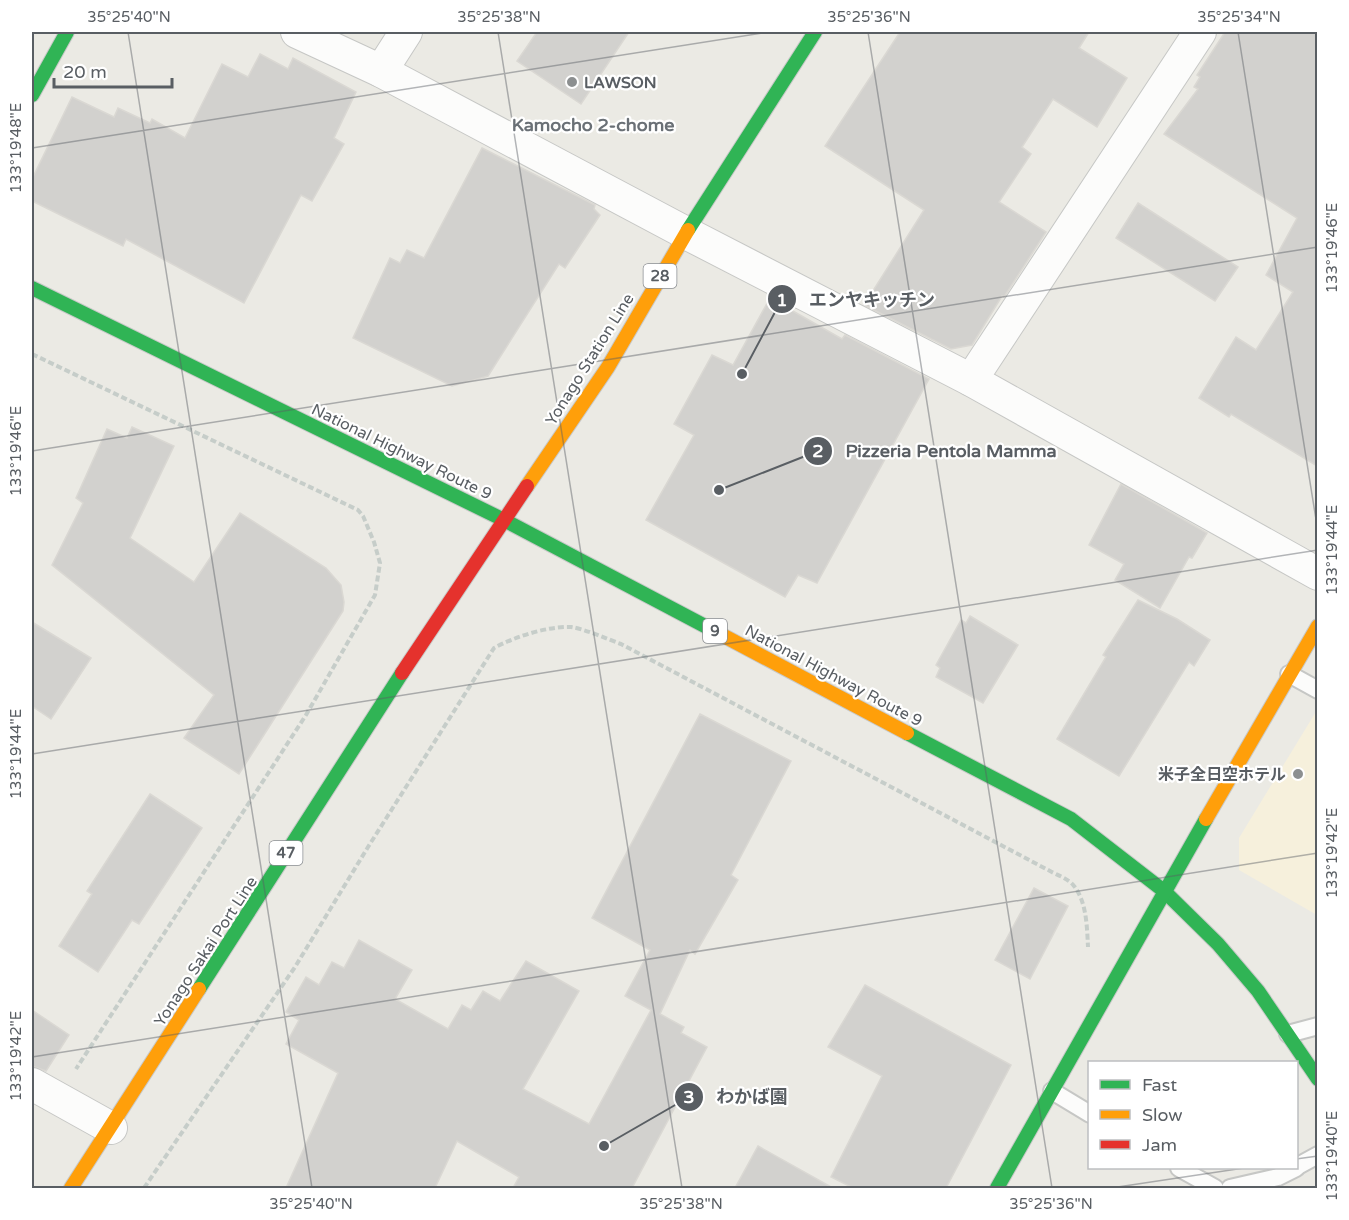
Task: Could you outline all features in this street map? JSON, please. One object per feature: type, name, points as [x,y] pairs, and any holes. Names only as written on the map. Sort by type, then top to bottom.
[{"type":"main road","points":[[32,95],[67,32]]},
{"type":"main road","name":"Yonago Station Line","points":[[504,520],[608,367],[686,233],[815,32]]},
{"type":"main road","name":"National Highway Route 9","points":[[32,288],[504,520],[1071,819],[1164,891],[1218,944],[1258,991],[1317,1079]]},
{"type":"main road","name":"Yonago Sakai Port Line","points":[[71,1188],[420,645],[504,520]]},
{"type":"main road","points":[[997,1188],[1164,891],[1317,626]]},
{"type":"street","points":[[297,32],[381,71],[970,380],[1317,574]]},
{"type":"street","points":[[381,71],[406,32]]},
{"type":"street","points":[[970,380],[1200,32]]},
{"type":"street","points":[[32,1084],[111,1128]]},
{"type":"lane","points":[[1290,674],[1317,690]]},
{"type":"lane","points":[[1288,1034],[1317,1026]]},
{"type":"lane","points":[[1052,1091],[1088,1113]]},
{"type":"lane","points":[[1298,1166],[1317,1155]]},
{"type":"lane","points":[[1187,1169],[1215,1188]]},
{"type":"lane","points":[[1230,1188],[1275,1172]]},
{"type":"path","points":[[32,354],[358,510],[374,542],[380,563],[375,595],[306,715],[72,1075]]},
{"type":"path","points":[[144,1188],[295,967],[494,648],[514,638],[542,631],[572,627],[621,644],[1074,885],[1082,902],[1088,956]]},
{"type":"shaded area","name":"米子全日空ホテル","points":[[1317,710],[1317,915],[1239,870],[1239,838]]},
{"type":"building","name":"LAWSON","points":[[537,32],[629,32],[581,104],[517,61]]},
{"type":"building","points":[[900,32],[1089,32],[1079,48],[1127,78],[1097,127],[1053,99],[1022,147],[1031,154],[999,202],[1046,232],[972,345],[951,349],[864,305],[924,210],[825,146]]},
{"type":"building","points":[[1225,32],[1317,32],[1317,466],[1231,414],[1229,417],[1199,398],[1236,337],[1256,350],[1293,292],[1266,275],[1297,218],[1164,134],[1198,89],[1194,87],[1200,77],[1197,75]]},
{"type":"building","points":[[260,54],[288,69],[293,58],[356,92],[334,138],[344,144],[312,201],[301,195],[244,303],[126,239],[123,246],[32,201],[32,179],[72,97],[114,117],[118,108],[150,123],[152,119],[185,138],[222,64],[248,77]]},
{"type":"building","points":[[482,148],[595,205],[594,209],[600,215],[565,268],[559,264],[488,376],[452,386],[353,338],[390,258],[400,263],[407,250],[424,258]]},
{"type":"building","points":[[1138,203],[1238,267],[1215,301],[1116,238]]},
{"type":"building","points":[[770,298],[842,339],[845,335],[929,379],[817,583],[798,575],[785,597],[646,520],[694,435],[674,424],[712,355],[733,365]]},
{"type":"building","points":[[132,427],[174,446],[130,538],[194,582],[240,513],[326,568],[341,585],[343,611],[239,774],[184,738],[214,695],[52,565],[83,503],[76,498],[107,429],[127,438]]},
{"type":"building","points":[[1121,484],[1207,533],[1192,558],[1189,557],[1160,608],[1115,580],[1124,564],[1089,545]]},
{"type":"building","points":[[1138,600],[1177,619],[1210,640],[1194,666],[1189,662],[1119,776],[1057,739],[1106,657],[1103,655]]},
{"type":"building","points":[[970,616],[1018,645],[983,703],[936,677],[940,668],[936,665],[961,620],[966,623]]},
{"type":"building","points":[[32,622],[91,658],[51,719],[32,706]]},
{"type":"building","points":[[700,714],[791,761],[731,875],[738,880],[695,954],[690,950],[660,1014],[684,1027],[681,1033],[707,1047],[632,1188],[513,1188],[519,1177],[457,1141],[435,1188],[286,1188],[338,1073],[286,1044],[299,1020],[286,1012],[306,977],[319,985],[332,962],[344,968],[359,940],[412,970],[395,999],[448,1029],[462,1005],[471,1010],[483,991],[500,1001],[526,961],[579,991],[523,1089],[589,1124],[651,1010],[625,996],[650,950],[592,918]]},
{"type":"building","points":[[150,794],[202,828],[139,924],[132,920],[98,972],[59,946],[92,894],[87,891]]},
{"type":"building","points":[[1034,888],[1068,906],[1030,979],[995,960]]},
{"type":"building","points":[[865,985],[1011,1065],[946,1188],[853,1188],[831,1177],[882,1076],[828,1047]]},
{"type":"building","points":[[32,1010],[69,1035],[46,1071],[32,1066]]},
{"type":"building","points":[[758,1146],[833,1188],[735,1188]]},
{"type":"traffic: fast","points":[[32,95],[67,32]]},
{"type":"traffic: fast","points":[[688,230],[815,32]]},
{"type":"traffic: fast","points":[[32,288],[504,520],[722,635]]},
{"type":"traffic: fast","points":[[199,989],[402,673]]},
{"type":"traffic: fast","points":[[907,733],[1071,819],[1164,891],[1218,944],[1258,991],[1318,1079]]},
{"type":"traffic: fast","points":[[997,1188],[1206,819]]},
{"type":"traffic: slow","points":[[527,486],[608,367],[688,230]]},
{"type":"traffic: slow","points":[[1206,819],[1318,626]]},
{"type":"traffic: slow","points":[[722,635],[907,733]]},
{"type":"traffic: slow","points":[[71,1188],[199,989]]},
{"type":"traffic: jam","points":[[402,673],[527,486]]},
{"type":"place","name":"LAWSON","points":[[572,82]]},
{"type":"place","name":"エンヤキッチン","points":[[742,374]]},
{"type":"place","name":"Pizzeria Pentola Mamma","points":[[719,490]]},
{"type":"place","name":"米子全日空ホテル","points":[[1298,774]]},
{"type":"place","name":"わかば園","points":[[604,1146]]},
{"type":"district","name":"Kamocho 2-chome","points":[[593,125]]}]
